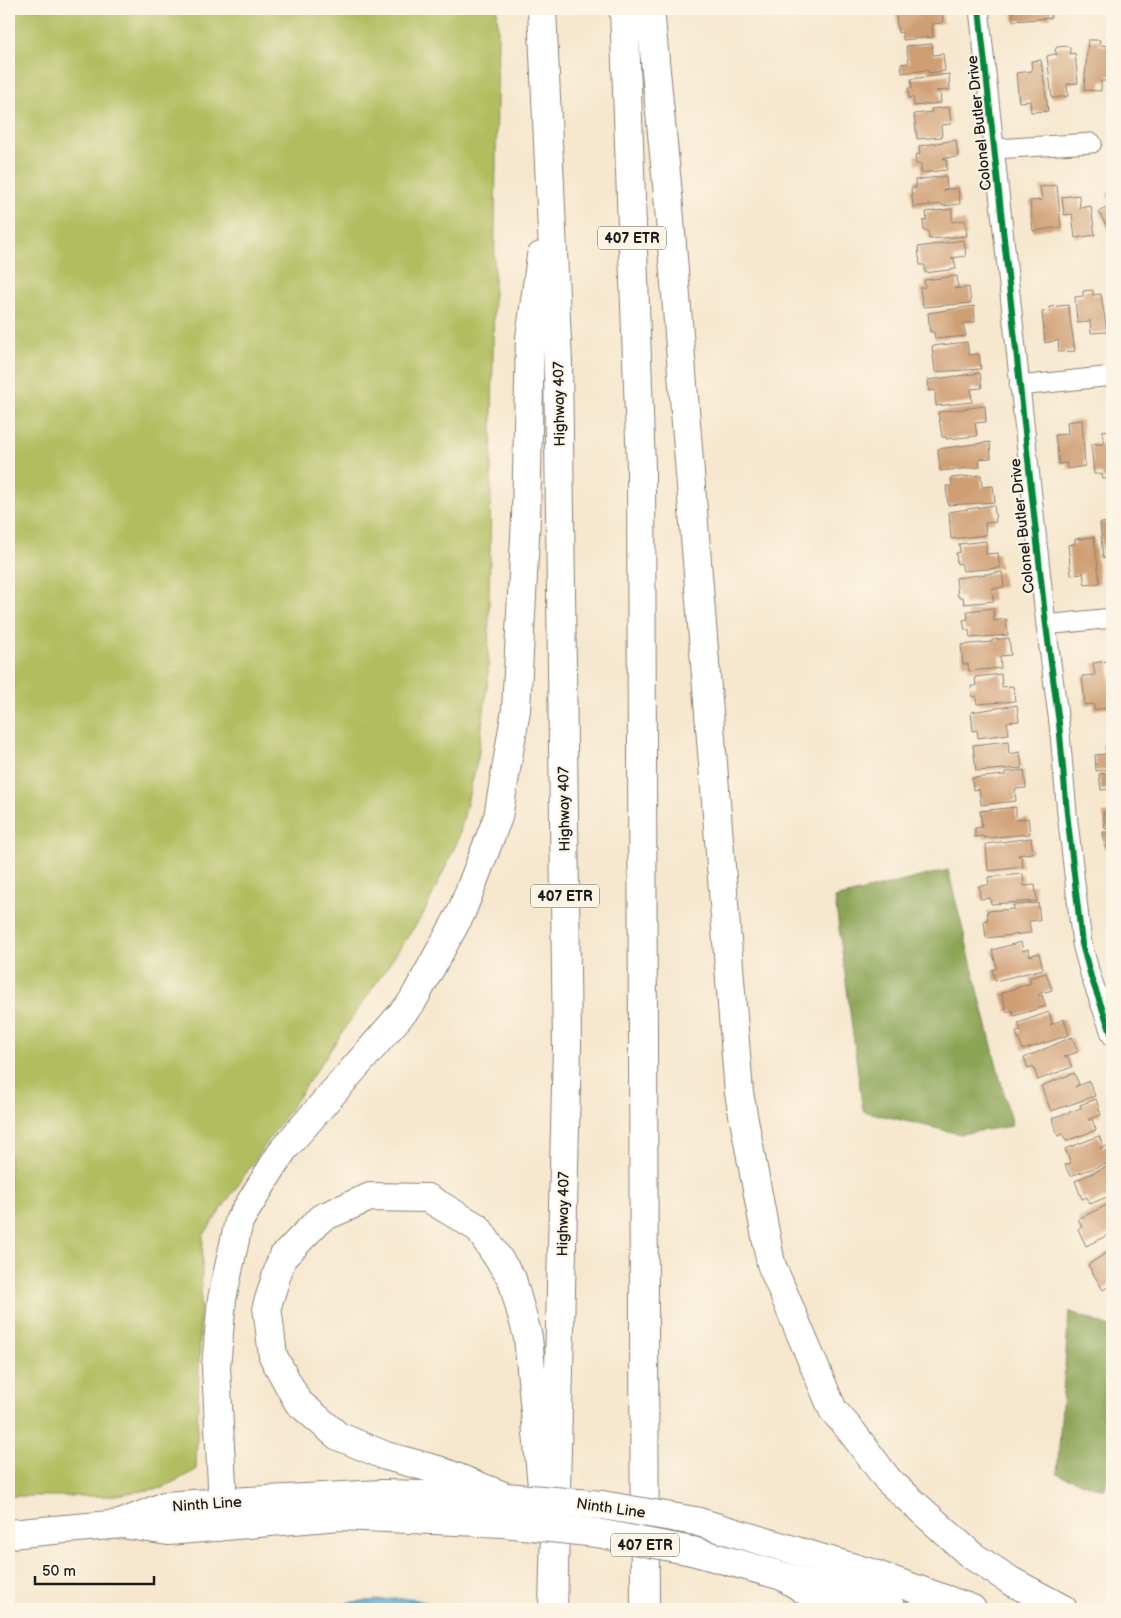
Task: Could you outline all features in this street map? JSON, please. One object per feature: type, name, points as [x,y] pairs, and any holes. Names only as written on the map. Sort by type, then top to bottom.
[{"type":"main road","name":"Highway 407","points":[[542,9],[558,373],[567,1047],[552,1609]]},
{"type":"main road","name":"407 ETR","points":[[624,9],[641,467],[645,1609]]},
{"type":"main road","points":[[650,9],[668,194],[739,1093],[771,1264],[833,1410],[888,1480],[971,1555],[1011,1581],[1063,1609]]},
{"type":"main road","points":[[220,1515],[222,1485],[216,1368],[222,1299],[239,1221],[283,1150],[412,1002],[461,913],[498,817],[516,710],[526,518],[530,338],[551,184]]},
{"type":"main road","points":[[505,1510],[438,1470],[386,1456],[338,1436],[298,1402],[273,1356],[267,1306],[282,1258],[321,1218],[370,1197],[428,1198],[478,1228],[512,1279],[528,1337],[552,1609]]},
{"type":"main road","points":[[644,1482],[661,1609]]},
{"type":"main road","name":"Ninth Line","points":[[9,1534],[122,1524],[165,1506],[220,1515],[339,1516],[602,1505],[695,1521],[871,1573],[972,1609]]},
{"type":"main road","name":"Ninth Line","points":[[505,1510],[597,1533],[692,1551],[851,1595],[892,1609]]},
{"type":"main road","points":[[784,1577],[835,1609]]},
{"type":"street","name":"Colonel Butler Drive","points":[[979,9],[1019,386],[1059,723],[1082,944],[1091,977],[1111,1030]]},
{"type":"street","points":[[994,149],[1092,143]]},
{"type":"street","points":[[1019,386],[1112,376]]},
{"type":"street","points":[[1046,625],[1112,618]]},
{"type":"green space","points":[[9,9],[497,9],[488,680],[478,758],[458,840],[424,913],[203,1236],[196,1470],[162,1488],[108,1496],[9,1496]]},
{"type":"green space","points":[[948,870],[1012,1126],[960,1134],[863,1111],[835,898]]},
{"type":"green space","points":[[1069,1311],[1112,1328],[1112,1460],[1104,1490],[1057,1474]]},
{"type":"water","points":[[410,1598],[450,1609],[345,1609],[348,1602]]},
{"type":"building","points":[[923,9],[942,9],[943,23],[932,24],[933,37],[903,40],[902,32],[898,33],[896,14],[923,11]]},
{"type":"building","points":[[1013,9],[1051,9],[1051,18],[1013,21]]},
{"type":"building","points":[[1088,40],[1100,40],[1099,45],[1112,46],[1112,76],[1108,76],[1108,81],[1101,81],[1101,91],[1084,90]]},
{"type":"building","points":[[932,44],[933,55],[943,54],[945,71],[928,73],[928,70],[902,73],[901,64],[909,63],[906,46]]},
{"type":"building","points":[[1068,46],[1070,54],[1075,53],[1078,83],[1067,84],[1068,96],[1052,98],[1047,56],[1057,55],[1055,50],[1057,47]]},
{"type":"building","points":[[1041,60],[1048,111],[1031,112],[1030,101],[1019,102],[1016,73],[1032,71],[1031,61]]},
{"type":"building","points":[[949,74],[950,90],[936,91],[940,92],[941,103],[914,106],[913,97],[909,98],[908,88],[912,88],[911,79]]},
{"type":"building","points":[[949,107],[951,124],[941,125],[942,137],[917,139],[914,114],[932,112],[931,109]]},
{"type":"building","points":[[956,140],[958,157],[943,158],[946,159],[947,170],[921,173],[921,164],[916,164],[915,155],[920,154],[919,146]]},
{"type":"building","points":[[946,176],[947,188],[942,190],[958,188],[960,204],[913,207],[911,188],[916,188],[915,180]]},
{"type":"building","points":[[1057,185],[1061,227],[1033,231],[1030,201],[1042,200],[1040,187]]},
{"type":"building","points":[[1112,191],[1112,204],[1106,194]]},
{"type":"building","points":[[1079,195],[1080,208],[1091,206],[1095,235],[1075,238],[1072,214],[1064,215],[1062,197]]},
{"type":"building","points":[[1112,204],[1112,236],[1099,212]]},
{"type":"building","points":[[952,209],[952,222],[965,220],[967,236],[929,239],[928,231],[924,231],[923,221],[927,220],[926,212]]},
{"type":"building","points":[[964,240],[966,256],[951,258],[954,258],[956,269],[925,273],[925,265],[920,265],[918,247]]},
{"type":"building","points":[[957,276],[958,287],[954,289],[969,287],[971,303],[923,307],[920,288],[925,287],[924,280]]},
{"type":"building","points":[[1093,290],[1093,295],[1101,294],[1107,332],[1091,333],[1090,320],[1089,322],[1077,323],[1075,297],[1083,296],[1083,291]]},
{"type":"building","points":[[1068,305],[1075,351],[1059,352],[1058,340],[1045,343],[1042,312],[1050,311],[1049,307]]},
{"type":"building","points":[[974,306],[975,322],[963,323],[966,336],[935,339],[934,332],[930,332],[928,313]]},
{"type":"building","points":[[967,342],[969,355],[979,354],[981,369],[935,372],[932,346]]},
{"type":"building","points":[[980,373],[982,388],[971,389],[972,402],[936,406],[935,390],[929,391],[928,380]]},
{"type":"building","points":[[985,406],[986,422],[975,423],[977,436],[946,439],[946,437],[942,437],[938,412]]},
{"type":"building","points":[[1082,420],[1085,466],[1067,469],[1067,463],[1059,464],[1055,435],[1068,434],[1067,422]]},
{"type":"building","points":[[1112,430],[1112,478],[1103,479],[1102,474],[1094,474],[1091,444],[1104,444],[1102,431]]},
{"type":"building","points":[[990,442],[991,458],[979,459],[980,467],[940,471],[938,449]]},
{"type":"building","points":[[981,475],[982,487],[993,486],[995,502],[948,505],[946,486],[952,486],[951,478]]},
{"type":"building","points":[[994,505],[996,522],[985,523],[986,535],[951,539],[949,512]]},
{"type":"building","points":[[1112,522],[1112,557],[1103,558],[1100,523]]},
{"type":"building","points":[[1094,537],[1100,583],[1085,585],[1083,572],[1082,574],[1071,575],[1068,545],[1075,544],[1075,539]]},
{"type":"building","points":[[986,541],[986,554],[998,553],[1000,568],[963,571],[961,563],[957,564],[956,553],[960,552],[959,544]]},
{"type":"building","points":[[1002,572],[1004,587],[991,589],[994,601],[964,604],[963,597],[958,597],[956,578]]},
{"type":"building","points":[[993,608],[994,621],[1006,619],[1008,635],[970,638],[969,630],[965,630],[963,620],[968,619],[967,611]]},
{"type":"building","points":[[1009,638],[1011,655],[1000,656],[1001,668],[969,671],[968,664],[963,664],[961,645],[992,642],[992,640]]},
{"type":"building","points":[[1109,661],[1112,707],[1094,710],[1094,704],[1085,705],[1082,676],[1095,675],[1093,663]]},
{"type":"building","points":[[1001,674],[1002,687],[1013,686],[1015,701],[977,704],[976,696],[972,697],[971,686],[976,686],[975,677]]},
{"type":"building","points":[[1017,705],[1019,721],[1007,722],[1009,734],[978,738],[977,730],[973,731],[971,712]]},
{"type":"building","points":[[1008,741],[1009,754],[1020,752],[1022,768],[976,771],[973,745]]},
{"type":"building","points":[[1112,745],[1112,769],[1096,771],[1095,755],[1106,754],[1105,746]]},
{"type":"building","points":[[1024,770],[1026,788],[1015,789],[1016,801],[981,805],[979,789],[973,790],[972,778],[1005,775],[1005,772]]},
{"type":"building","points":[[1112,773],[1112,789],[1101,790],[1099,774]]},
{"type":"building","points":[[1016,807],[1016,820],[1028,818],[1030,834],[975,837],[975,828],[982,827],[980,811]]},
{"type":"building","points":[[1112,812],[1112,828],[1105,829],[1103,813]]},
{"type":"building","points":[[1103,832],[1112,832],[1112,848],[1105,848]]},
{"type":"building","points":[[1031,838],[1033,853],[1018,855],[1021,856],[1023,867],[988,871],[986,844]]},
{"type":"building","points":[[1112,870],[1112,886],[1109,886],[1108,871]]},
{"type":"building","points":[[1023,874],[1024,886],[1035,885],[1037,901],[991,904],[990,898],[980,899],[979,886],[989,885],[988,877]]},
{"type":"building","points":[[1038,903],[1040,920],[1029,921],[1031,933],[986,938],[984,921],[988,920],[987,911],[1014,909],[1013,905]]},
{"type":"building","points":[[1021,942],[1023,951],[1028,949],[1030,956],[1039,953],[1043,969],[995,981],[992,970],[997,968],[992,950]]},
{"type":"building","points":[[1046,973],[1052,990],[1038,994],[1038,996],[1042,995],[1046,1006],[1014,1016],[1012,1010],[1007,1012],[1001,993],[1031,983],[1029,978]]},
{"type":"building","points":[[1049,1012],[1052,1023],[1050,1025],[1064,1019],[1069,1035],[1023,1050],[1016,1032],[1021,1031],[1018,1023]]},
{"type":"building","points":[[1072,1037],[1078,1052],[1064,1057],[1068,1057],[1072,1067],[1038,1080],[1033,1066],[1028,1068],[1024,1058]]},
{"type":"building","points":[[1074,1073],[1079,1084],[1075,1087],[1089,1081],[1095,1096],[1051,1111],[1041,1086]]},
{"type":"building","points":[[1096,1099],[1101,1115],[1088,1119],[1089,1121],[1092,1119],[1096,1130],[1066,1141],[1063,1134],[1058,1136],[1052,1118],[1081,1108],[1080,1105]]},
{"type":"building","points":[[1099,1136],[1103,1146],[1100,1149],[1112,1144],[1112,1162],[1070,1176],[1065,1165],[1071,1163],[1065,1149]]},
{"type":"building","points":[[1112,1164],[1112,1195],[1090,1204],[1087,1197],[1082,1199],[1075,1181]]},
{"type":"building","points":[[1107,1205],[1112,1215],[1107,1218],[1112,1216],[1112,1233],[1086,1246],[1078,1229],[1082,1227],[1078,1219]]},
{"type":"building","points":[[1112,1249],[1112,1284],[1103,1290],[1088,1265]]},
{"type":"cycle path","points":[[979,9],[1082,944],[1091,977],[1112,1036]]}]
